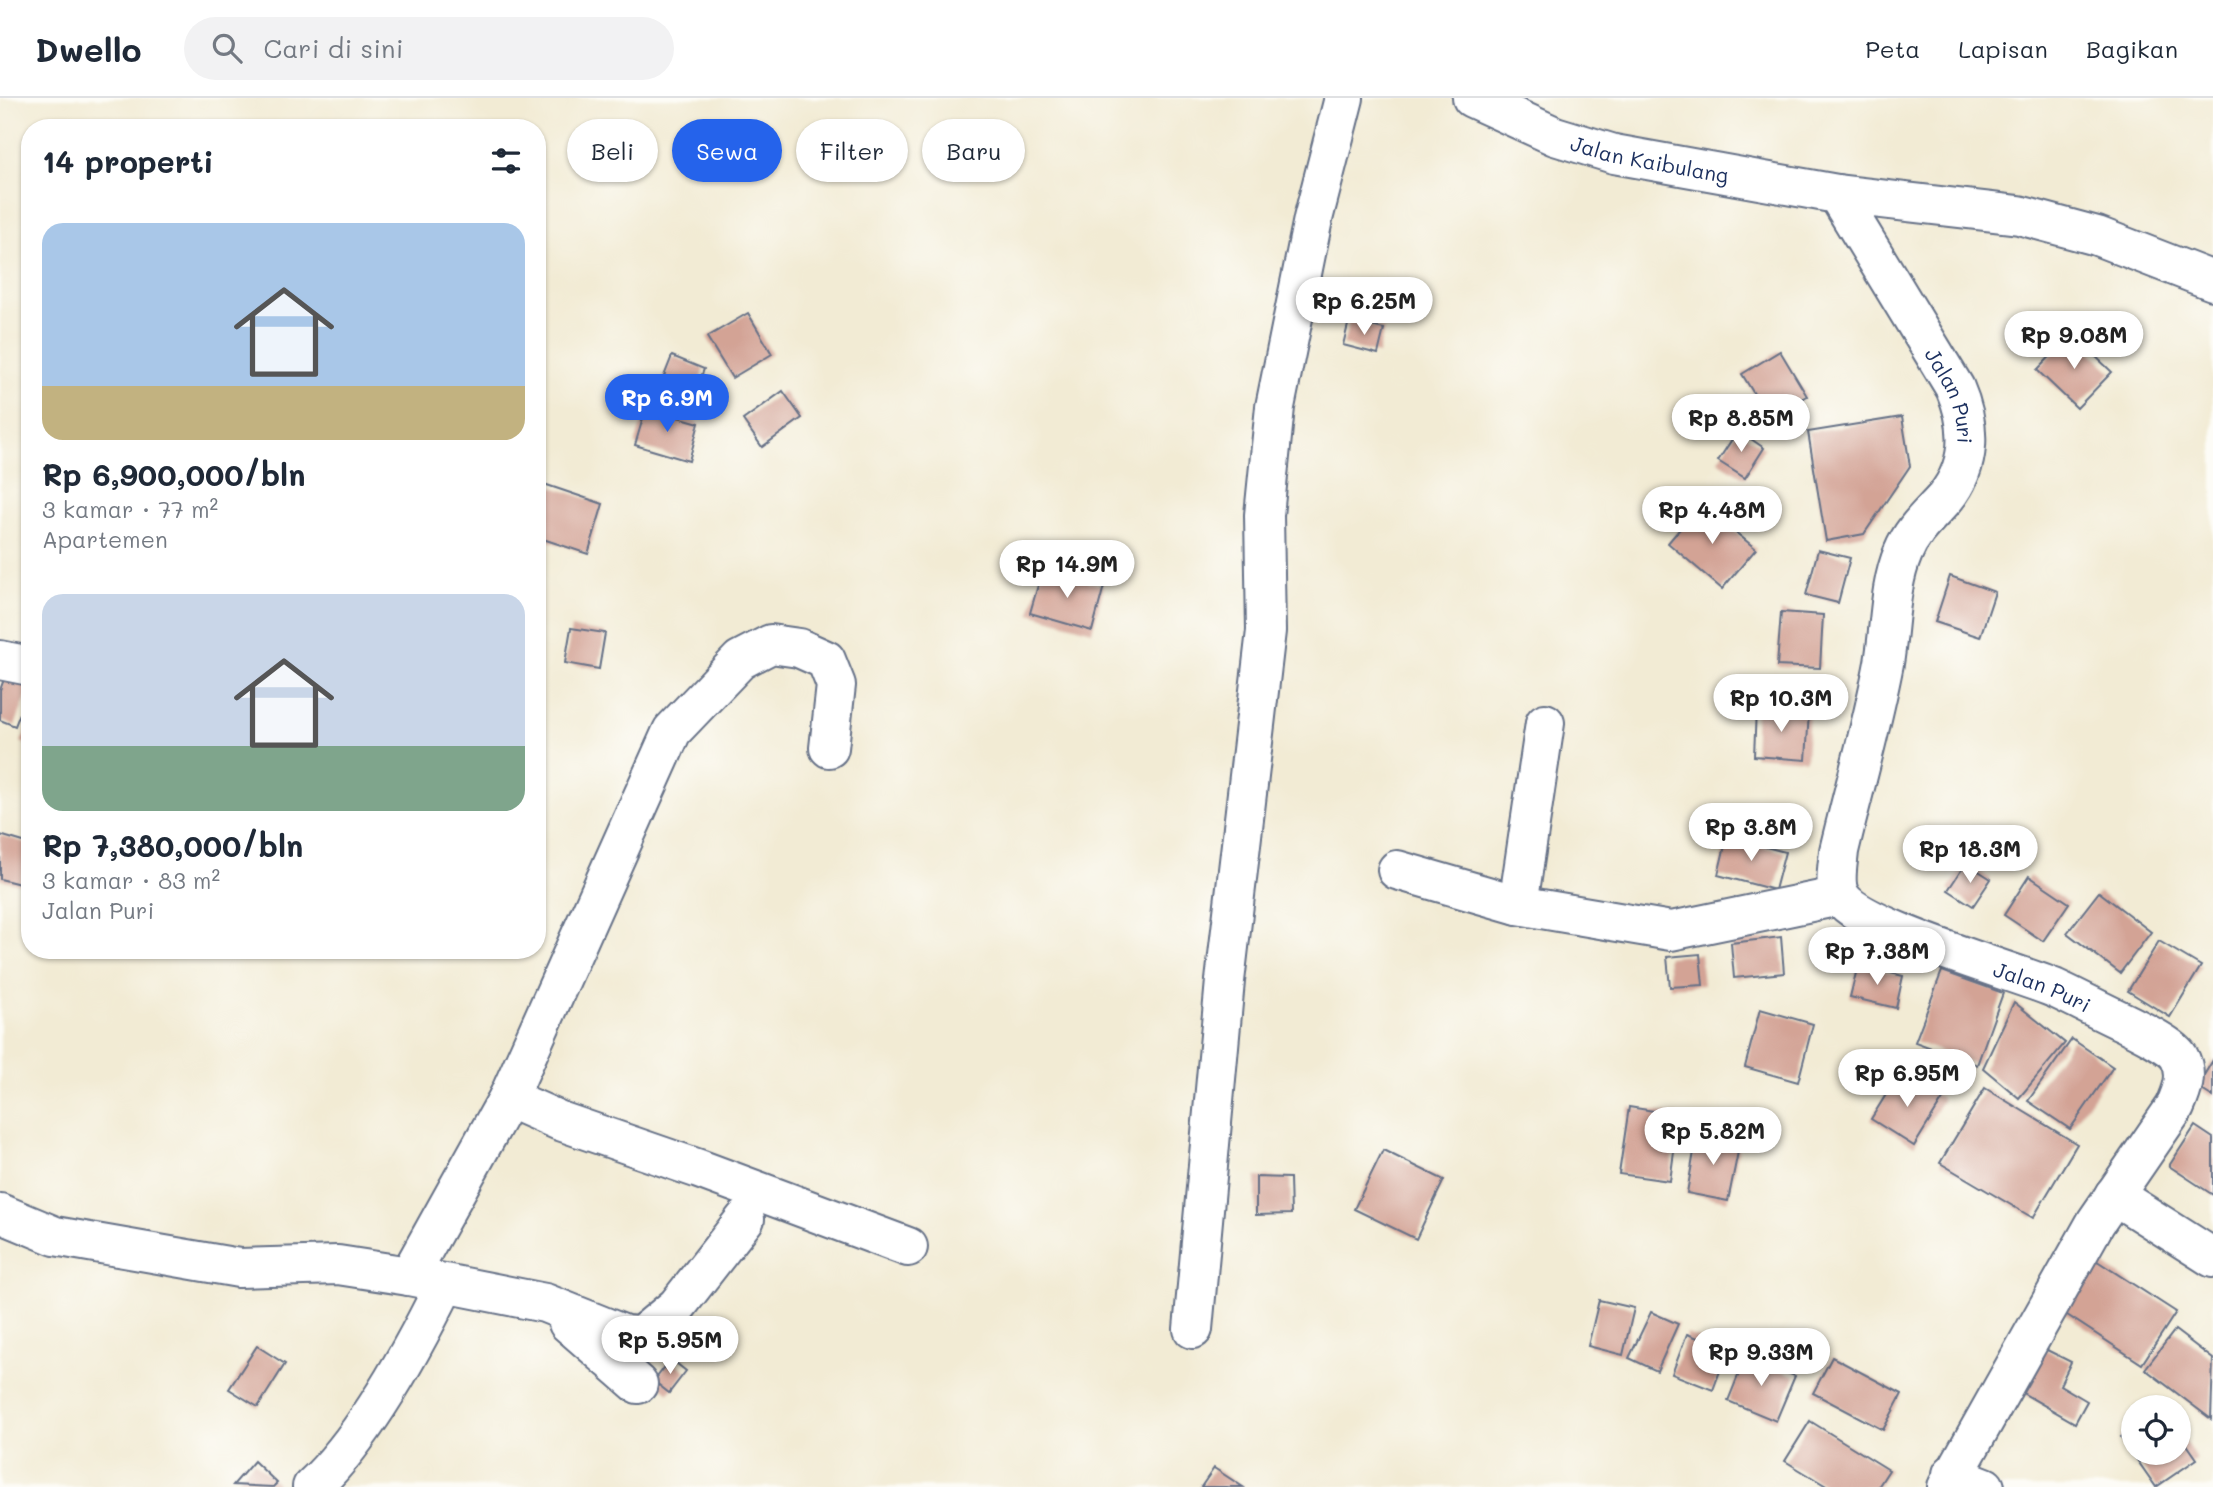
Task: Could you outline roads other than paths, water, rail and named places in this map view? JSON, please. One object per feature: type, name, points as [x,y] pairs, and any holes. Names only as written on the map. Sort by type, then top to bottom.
[{"type":"street","points":[[1193,1329],[1225,981],[1266,631],[1264,515],[1275,407],[1313,219],[1345,98]]},
{"type":"street","name":"Jalan Kaibulang","points":[[1472,98],[1555,136],[1614,154],[1837,194],[2019,215],[2097,236],[2213,281]]},
{"type":"street","name":"Jalan Puri","points":[[1837,194],[1955,388],[1965,410],[1967,432],[1965,461],[1946,496],[1911,535],[1902,554],[1884,664],[1839,851],[1836,879],[1840,896],[1849,907],[1889,929],[2054,988],[2138,1029],[2178,1055],[2184,1071],[2184,1086],[2175,1107],[2114,1195],[1961,1483]]},
{"type":"street","points":[[312,1487],[361,1428],[414,1349],[427,1280],[672,730],[740,660],[771,644],[799,648],[826,660],[836,685],[829,748]]},
{"type":"street","points":[[0,660],[21,664]]},
{"type":"street","points":[[1518,905],[1545,723]]},
{"type":"street","points":[[1397,870],[1518,905],[1671,930],[1840,896]]},
{"type":"street","points":[[508,1098],[560,1122],[908,1247]]},
{"type":"street","points":[[2114,1195],[2213,1258]]},
{"type":"street","points":[[0,1213],[55,1236],[239,1268],[338,1265],[427,1280],[545,1303],[625,1335],[641,1336],[677,1306],[745,1219]]},
{"type":"street","points":[[545,1303],[638,1384]]}]
